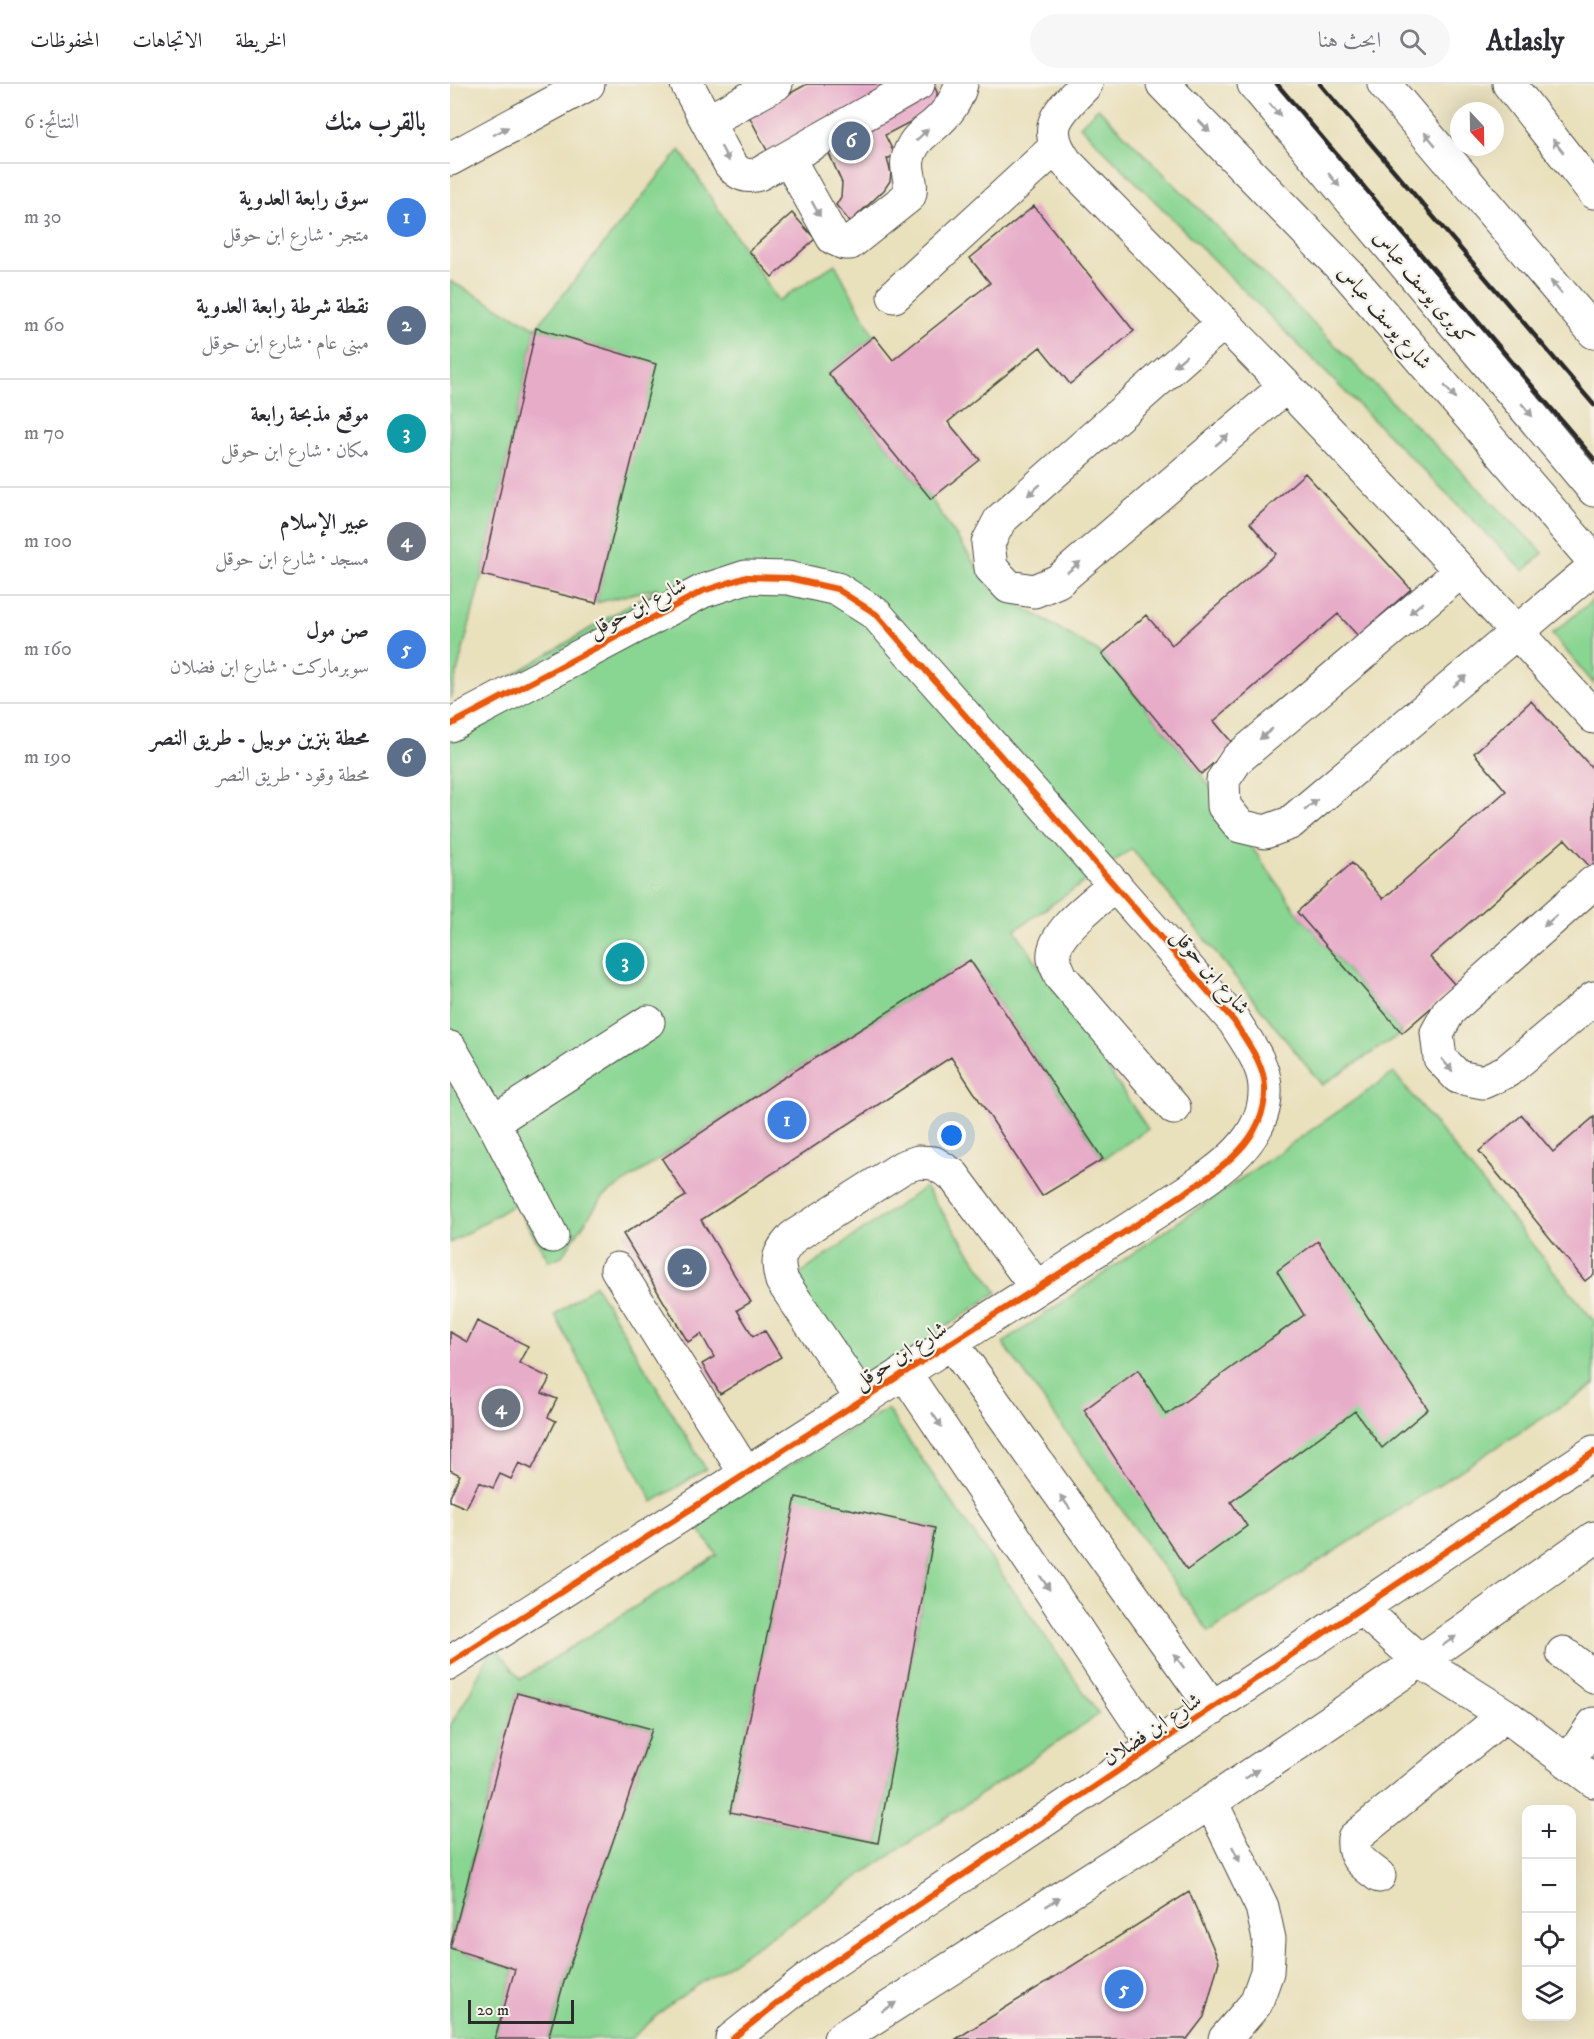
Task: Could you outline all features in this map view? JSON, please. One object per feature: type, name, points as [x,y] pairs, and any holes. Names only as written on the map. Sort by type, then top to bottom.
[{"type":"main road","points":[[450,159],[588,84]]},
{"type":"main road","points":[[687,84],[730,164],[735,171],[751,176],[759,174],[918,84]]},
{"type":"main road","points":[[708,121],[775,84]]},
{"type":"main road","points":[[788,158],[833,238],[850,243],[909,196],[911,190],[907,166],[914,143],[945,115],[954,102],[961,84]]},
{"type":"main road","points":[[1086,84],[1061,111],[1055,123],[1053,135],[1056,147],[1066,162],[1286,386],[1461,571],[1594,717]]},
{"type":"main road","name":"شارع يوسف عباس","points":[[1163,84],[1348,274],[1594,561]]},
{"type":"main road","name":"كوبرى يوسف عباس","points":[[1254,84],[1594,490]]},
{"type":"main road","points":[[1384,84],[1594,332]]},
{"type":"main road","points":[[1509,84],[1594,192]]},
{"type":"main road","points":[[894,296],[1056,147]]},
{"type":"main road","points":[[1224,322],[1000,520],[988,543],[991,568],[1009,587],[1034,591],[1058,581],[1286,386]]},
{"type":"main road","points":[[1461,571],[1237,759],[1223,780],[1224,806],[1240,826],[1265,832],[1290,823],[1594,567]]},
{"type":"main road","name":"شارع ابن حوقل","points":[[450,725],[703,591],[746,577],[788,578],[837,589],[876,614],[1234,1021],[1256,1056],[1265,1086],[1262,1113],[1247,1142],[1225,1165],[1162,1208],[450,1663]]},
{"type":"main road","points":[[1594,882],[1449,1011],[1437,1033],[1440,1058],[1458,1077],[1483,1082],[1507,1071],[1594,998]]},
{"type":"main road","points":[[1114,885],[1058,939],[1054,958],[1061,977],[1174,1108]]},
{"type":"main road","points":[[494,1122],[648,1022]]},
{"type":"main road","points":[[450,1048],[494,1122],[552,1236]]},
{"type":"main road","points":[[862,1399],[782,1281],[777,1263],[782,1249],[793,1237],[885,1177],[918,1162],[934,1163],[953,1175],[1036,1287]]},
{"type":"main road","points":[[617,1269],[746,1474]]},
{"type":"main road","points":[[951,1342],[1213,1708]]},
{"type":"main road","points":[[904,1372],[1155,1747]]},
{"type":"main road","name":"شارع ابن فضلان","points":[[732,2039],[812,1976],[1594,1452]]},
{"type":"main road","points":[[852,2036],[1210,1802],[1592,1542]]},
{"type":"main road","points":[[1362,1609],[1420,1661],[1505,1715],[1594,1781]]},
{"type":"main road","points":[[1563,1653],[1594,1677]]},
{"type":"main road","points":[[1379,1876],[1358,1859],[1353,1848],[1354,1838],[1505,1715]]},
{"type":"main road","points":[[1568,1762],[1594,1724]]},
{"type":"main road","points":[[1210,1802],[1262,1907],[1269,1939],[1267,1972],[1256,2003],[1225,2039]]},
{"type":"green space","points":[[1098,108],[1543,553],[1524,571],[1080,126]]},
{"type":"green space","points":[[680,150],[778,301],[835,264],[874,336],[828,373],[931,499],[991,588],[1102,654],[1201,774],[1297,912],[1402,1033],[1322,1085],[1132,849],[1015,930],[1148,1129],[1103,1159],[970,960],[777,1082],[602,1197],[562,1256],[549,1261],[515,1204],[450,1243],[450,713],[659,587],[596,603],[655,364],[536,328]]},
{"type":"green space","points":[[450,281],[536,328],[482,575],[450,700]]},
{"type":"green space","points":[[1594,601],[1594,684],[1552,634]]},
{"type":"green space","points":[[1394,1073],[1594,1321],[1594,1385],[1209,1632],[1003,1343]]},
{"type":"green space","points":[[925,1187],[997,1292],[865,1382],[794,1278]]},
{"type":"green space","points":[[595,1285],[706,1469],[653,1502],[555,1315]]},
{"type":"green space","points":[[887,1409],[1099,1714],[669,2005],[631,2039],[548,2039],[564,1982],[652,1729],[517,1693],[450,1945],[450,1726],[493,1645],[521,1679],[717,1555],[693,1521]],"holes":[[[796,1498],[935,1528],[878,1843],[730,1812]]]},
{"type":"green space","points":[[450,1948],[515,1969],[495,2039],[450,2039]]},
{"type":"building","points":[[807,84],[905,84],[771,158],[749,116]]},
{"type":"building","points":[[933,84],[937,92],[937,100],[929,112],[885,135],[895,155],[887,159],[891,173],[890,181],[884,190],[850,222],[836,205],[841,197],[842,183],[824,142]]},
{"type":"building","points":[[1034,206],[1134,331],[1070,384],[1040,347],[948,422],[980,460],[931,499],[828,373],[874,336],[893,360],[990,283],[970,258]]},
{"type":"building","points":[[792,213],[815,239],[772,277],[749,251]]},
{"type":"building","points":[[536,328],[656,364],[596,603],[482,575]]},
{"type":"building","points":[[1305,473],[1411,589],[1358,636],[1338,614],[1214,721],[1234,745],[1201,774],[1102,654],[1146,615],[1172,645],[1276,554],[1250,523]]},
{"type":"building","points":[[1531,701],[1594,770],[1594,863],[1590,867],[1565,839],[1430,957],[1456,986],[1402,1033],[1297,912],[1352,863],[1383,899],[1506,791],[1474,753]]},
{"type":"building","points":[[970,960],[1103,1159],[1042,1196],[951,1057],[701,1220],[751,1302],[737,1310],[753,1336],[765,1331],[781,1357],[720,1394],[702,1364],[714,1357],[701,1334],[688,1342],[623,1234],[686,1196],[662,1159],[777,1082]]},
{"type":"building","points":[[1522,1115],[1553,1152],[1594,1117],[1594,1274],[1585,1281],[1479,1151]]},
{"type":"building","points":[[1318,1241],[1428,1409],[1382,1448],[1355,1411],[1231,1502],[1247,1526],[1187,1570],[1084,1410],[1138,1370],[1166,1415],[1304,1315],[1277,1271]]},
{"type":"building","points":[[477,1321],[528,1346],[519,1363],[550,1378],[542,1393],[557,1399],[548,1417],[556,1421],[532,1469],[519,1463],[511,1479],[500,1474],[493,1488],[479,1482],[466,1508],[450,1501],[460,1475],[450,1470],[450,1332],[467,1342]]},
{"type":"building","points":[[796,1497],[935,1528],[878,1843],[730,1812]]},
{"type":"building","points":[[517,1693],[652,1729],[564,1982],[548,2039],[495,2039],[515,1969],[450,1948]]},
{"type":"building","points":[[1189,1892],[1219,1961],[1204,2017],[1187,2039],[956,2039]]},
{"type":"railway","points":[[1277,84],[1594,459]]},
{"type":"railway","points":[[1320,84],[1594,405]]},
{"type":"cycle path","points":[[450,725],[703,591],[746,577],[788,578],[837,589],[876,614],[1234,1021],[1258,1061],[1265,1087],[1263,1108],[1256,1127],[1245,1144],[1214,1173],[450,1663]]},
{"type":"cycle path","points":[[732,2039],[812,1976],[1594,1452]]},
{"type":"place","name":"محطة بنزين موبيل - طريق النصر","points":[[851,141]]},
{"type":"place","name":"موقع مذبحة رابعة","points":[[625,962]]},
{"type":"place","name":"سوق رابعة العدوية","points":[[787,1120]]},
{"type":"place","name":"نقطة شرطة رابعة العدوية","points":[[687,1268]]},
{"type":"place","name":"عبير الإسلام","points":[[501,1408]]},
{"type":"place","name":"صن مول","points":[[1124,1989]]}]
